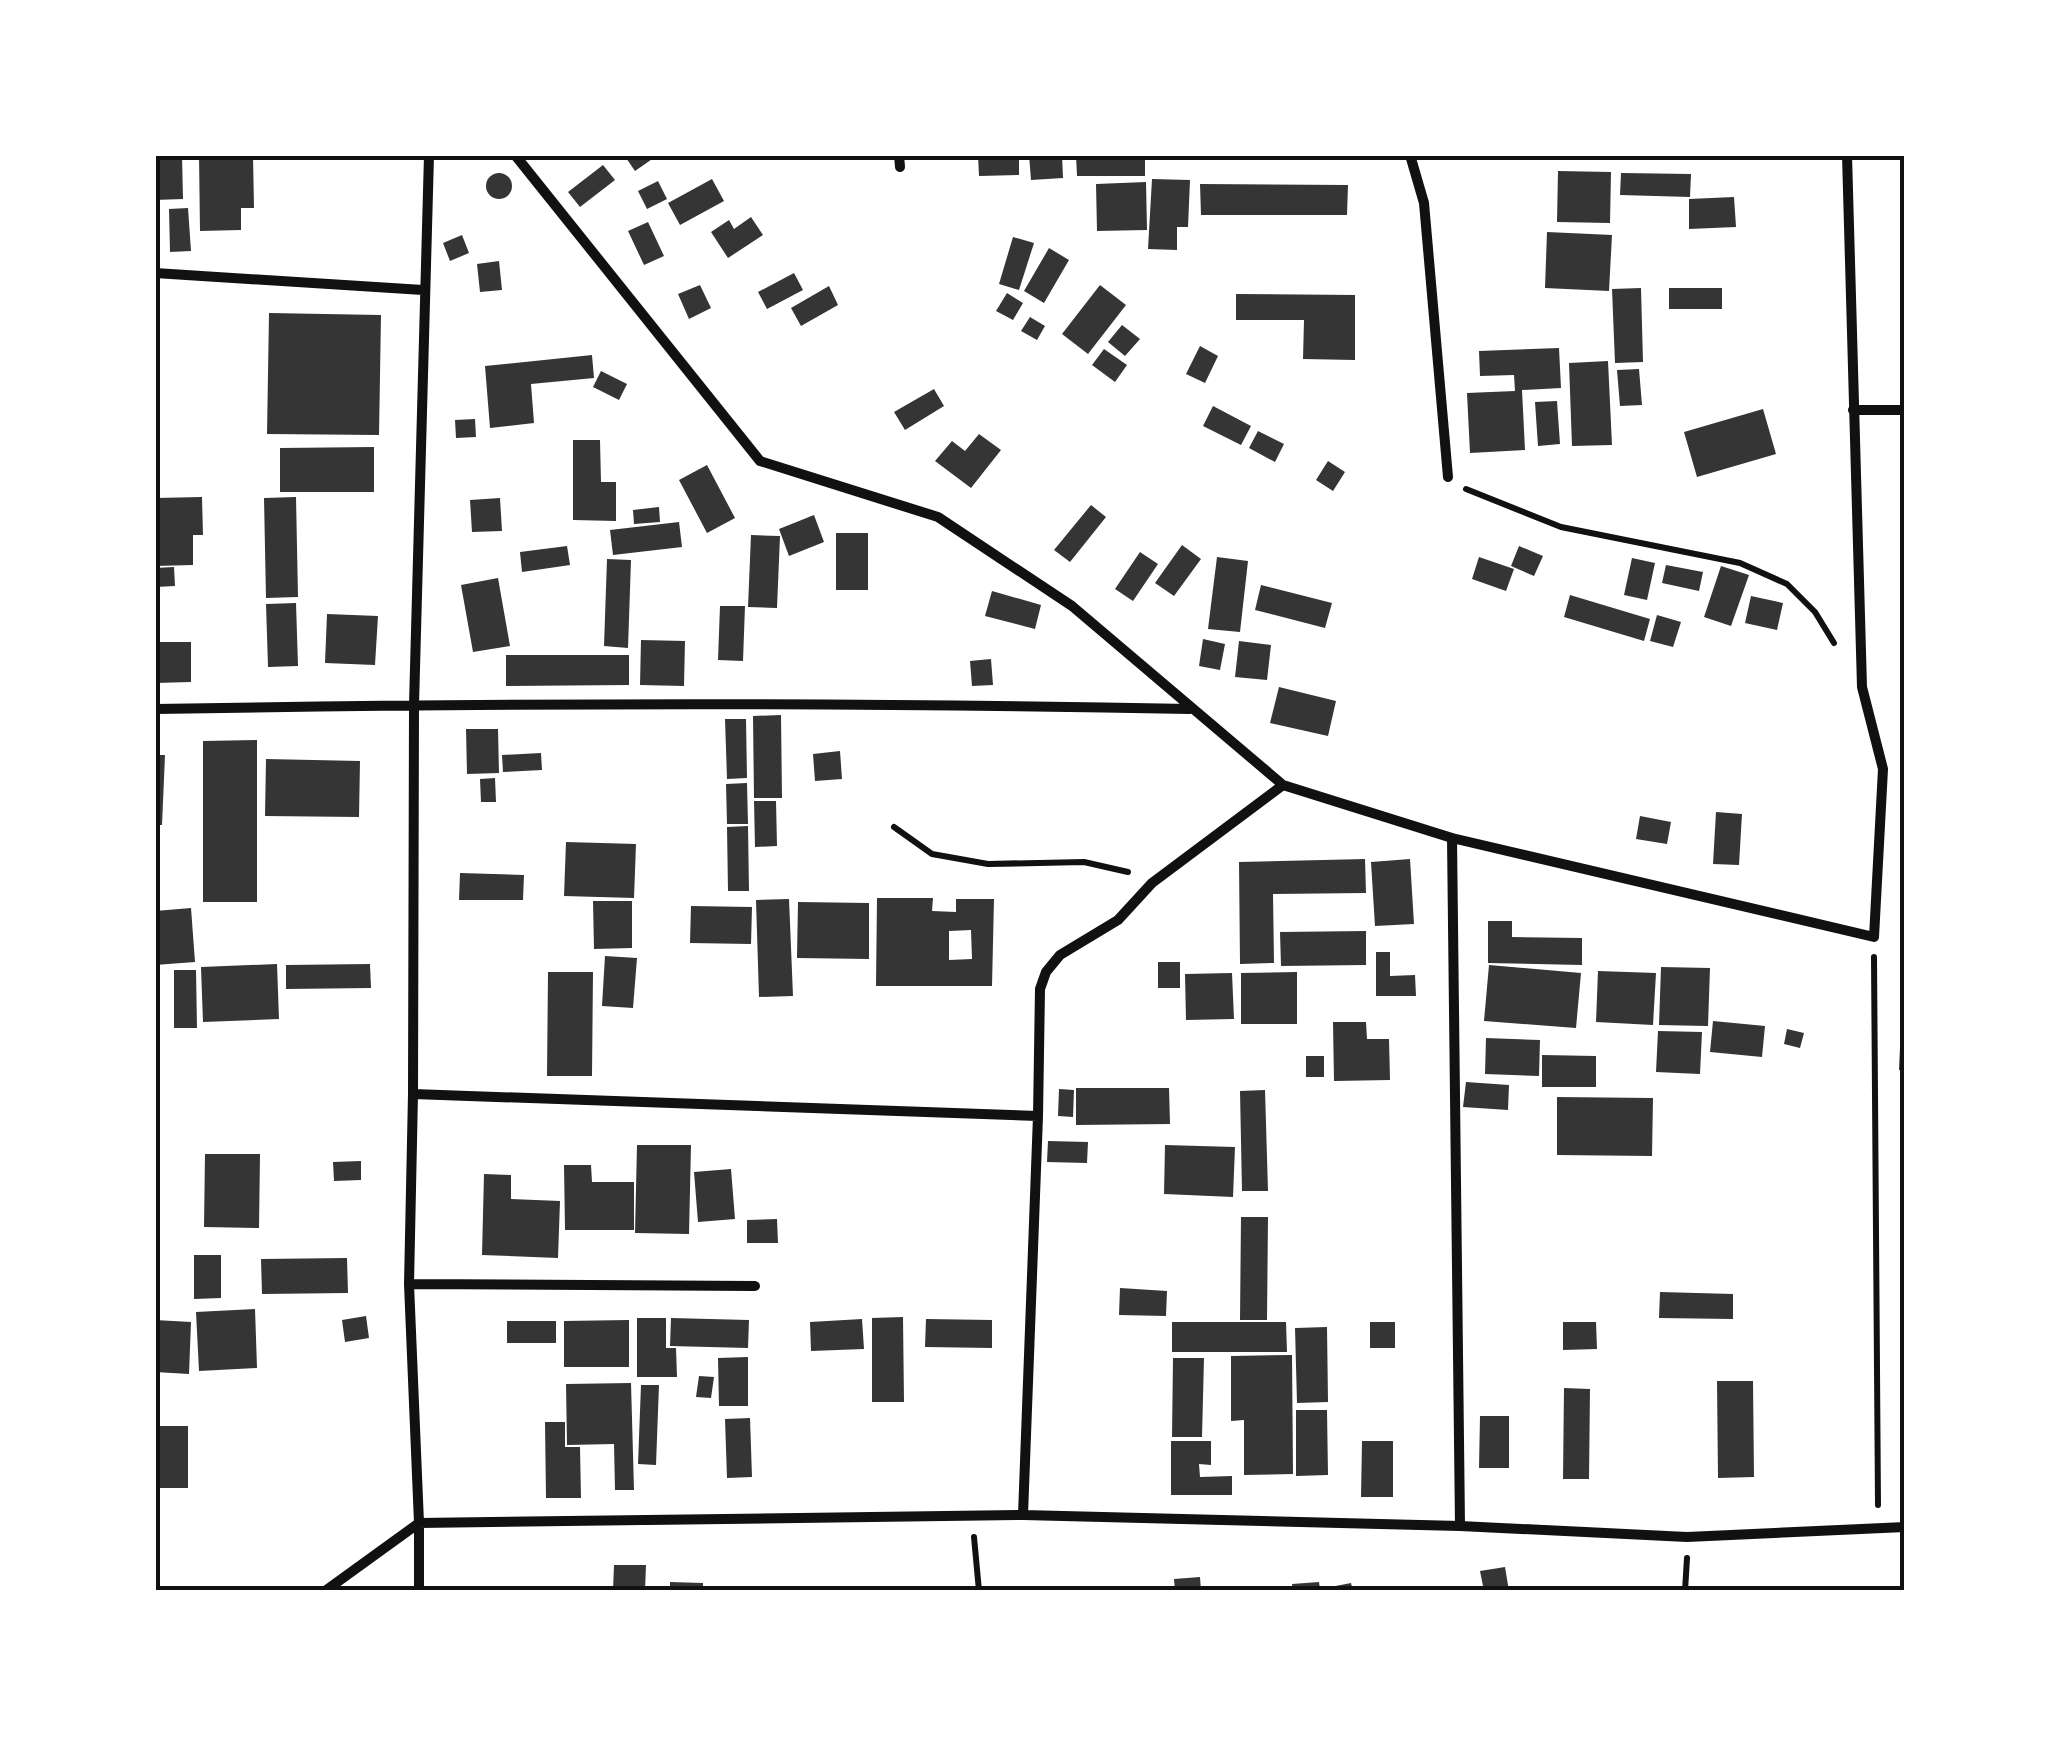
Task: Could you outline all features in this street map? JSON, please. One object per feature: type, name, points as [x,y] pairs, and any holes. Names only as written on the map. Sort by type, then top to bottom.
[{"type":"street","points":[[418,1591],[409,1284],[414,704],[429,155]]},
{"type":"street","points":[[516,155],[760,462],[938,518],[1072,606],[1283,785],[1452,838],[1874,938],[1883,769],[1862,687],[1846,155]]},
{"type":"street","points":[[1410,155],[1424,203],[1448,478]]},
{"type":"street","points":[[155,272],[423,290]]},
{"type":"street","points":[[1854,410],[1905,410]]},
{"type":"street","points":[[155,709],[414,704],[1191,709]]},
{"type":"street","points":[[1024,1516],[1040,989],[1046,972],[1060,954],[1118,920],[1152,883],[1283,785]]},
{"type":"street","points":[[1452,838],[1460,1526]]},
{"type":"street","points":[[413,1094],[1038,1116]]},
{"type":"street","points":[[409,1284],[755,1286]]},
{"type":"street","points":[[326,1591],[419,1523],[1024,1516],[1460,1526],[1688,1537],[1905,1526]]},
{"type":"path","points":[[1448,478],[1472,494],[1561,527],[1740,563],[1787,584],[1815,612],[1862,687]]},
{"type":"path","points":[[894,827],[932,854],[988,864],[1084,862],[1126,871],[1152,883]]},
{"type":"path","points":[[1874,938],[1878,1526]]},
{"type":"path","points":[[972,1516],[979,1591]]},
{"type":"building","points":[[155,155],[182,155],[183,199],[155,200]]},
{"type":"building","points":[[199,155],[253,155],[254,208],[241,208],[241,230],[200,231]]},
{"type":"building","points":[[624,155],[658,155],[635,171]]},
{"type":"building","points":[[978,155],[1019,155],[1019,175],[979,176]]},
{"type":"building","points":[[1029,155],[1062,155],[1063,178],[1031,180]]},
{"type":"building","points":[[1076,155],[1145,155],[1145,176],[1077,176]]},
{"type":"building","points":[[603,165],[615,180],[580,207],[568,192]]},
{"type":"building","points":[[1558,171],[1611,172],[1610,223],[1557,222]]},
{"type":"building","points":[[499,173],[508,177],[512,186],[508,195],[499,199],[490,195],[486,186],[490,177]]},
{"type":"building","points":[[1621,173],[1691,174],[1690,197],[1620,195]]},
{"type":"building","points":[[712,179],[724,201],[680,225],[668,203]]},
{"type":"building","points":[[1152,179],[1190,180],[1188,227],[1177,227],[1177,250],[1148,249]]},
{"type":"building","points":[[658,181],[667,199],[647,209],[638,191]]},
{"type":"building","points":[[1146,182],[1147,230],[1097,231],[1096,184]]},
{"type":"building","points":[[1200,184],[1348,185],[1347,215],[1201,215]]},
{"type":"building","points":[[1734,197],[1736,227],[1689,229],[1689,199]]},
{"type":"building","points":[[188,208],[191,251],[170,252],[169,209]]},
{"type":"building","points":[[751,217],[763,235],[728,258],[711,232],[729,220],[734,229]]},
{"type":"building","points":[[648,222],[664,256],[644,265],[628,231]]},
{"type":"building","points":[[1547,232],[1612,235],[1609,291],[1545,288]]},
{"type":"building","points":[[462,235],[469,253],[450,261],[443,243]]},
{"type":"building","points":[[1013,237],[1034,243],[1019,290],[999,284]]},
{"type":"building","points":[[1049,248],[1069,260],[1044,303],[1024,291]]},
{"type":"building","points":[[499,261],[502,290],[480,292],[477,264]]},
{"type":"building","points":[[794,273],[803,290],[767,309],[758,292]]},
{"type":"building","points":[[700,285],[711,308],[689,319],[678,294]]},
{"type":"building","points":[[1100,285],[1126,305],[1088,354],[1062,334]]},
{"type":"building","points":[[829,286],[838,305],[801,326],[791,308]]},
{"type":"building","points":[[1641,288],[1643,362],[1615,363],[1612,289]]},
{"type":"building","points":[[1669,288],[1722,288],[1722,309],[1669,309]]},
{"type":"building","points":[[1007,293],[1023,303],[1013,320],[996,311]]},
{"type":"building","points":[[1236,294],[1355,295],[1355,360],[1303,359],[1304,320],[1236,320]]},
{"type":"building","points":[[269,313],[381,315],[379,435],[267,434]]},
{"type":"building","points":[[1030,317],[1045,326],[1037,340],[1021,331]]},
{"type":"building","points":[[1122,325],[1140,339],[1125,356],[1108,342]]},
{"type":"building","points":[[1200,346],[1218,356],[1205,383],[1186,374]]},
{"type":"building","points":[[1559,348],[1561,388],[1522,390],[1525,450],[1470,453],[1467,393],[1515,391],[1514,375],[1480,376],[1479,351]]},
{"type":"building","points":[[1104,349],[1127,365],[1115,382],[1092,365]]},
{"type":"building","points":[[592,355],[594,378],[531,384],[534,423],[490,428],[485,366]]},
{"type":"building","points":[[1608,361],[1612,445],[1572,446],[1569,363]]},
{"type":"building","points":[[1639,369],[1642,405],[1620,406],[1617,370]]},
{"type":"building","points":[[601,371],[627,384],[619,400],[593,387]]},
{"type":"building","points":[[934,389],[944,406],[905,430],[894,412]]},
{"type":"building","points":[[1557,401],[1560,444],[1538,446],[1535,402]]},
{"type":"building","points":[[1213,406],[1251,426],[1241,445],[1203,426]]},
{"type":"building","points":[[1763,409],[1776,454],[1697,477],[1684,432]]},
{"type":"building","points":[[475,419],[476,437],[456,438],[455,420]]},
{"type":"building","points":[[1258,431],[1284,444],[1275,462],[1249,448]]},
{"type":"building","points":[[979,434],[1001,450],[971,488],[935,461],[952,441],[965,451]]},
{"type":"building","points":[[573,440],[600,440],[601,482],[616,482],[616,521],[573,520]]},
{"type":"building","points":[[374,447],[374,492],[280,492],[280,448]]},
{"type":"building","points":[[1328,461],[1345,472],[1333,491],[1316,480]]},
{"type":"building","points":[[707,465],[735,518],[707,533],[679,480]]},
{"type":"building","points":[[202,497],[203,535],[193,535],[193,565],[155,566],[155,498]]},
{"type":"building","points":[[296,497],[298,597],[266,598],[264,498]]},
{"type":"building","points":[[500,498],[502,531],[472,532],[470,500]]},
{"type":"building","points":[[1091,505],[1106,517],[1070,562],[1054,550]]},
{"type":"building","points":[[659,507],[660,522],[634,524],[633,510]]},
{"type":"building","points":[[814,515],[824,542],[789,556],[779,529]]},
{"type":"building","points":[[679,522],[682,547],[613,555],[610,530]]},
{"type":"building","points":[[836,533],[868,533],[868,590],[836,590]]},
{"type":"building","points":[[751,535],[780,536],[777,608],[748,607]]},
{"type":"building","points":[[1182,545],[1201,559],[1174,596],[1155,583]]},
{"type":"building","points":[[567,546],[570,565],[522,572],[520,552]]},
{"type":"building","points":[[1519,546],[1543,556],[1534,576],[1511,566]]},
{"type":"building","points":[[1140,552],[1158,564],[1133,601],[1115,589]]},
{"type":"building","points":[[1217,557],[1248,561],[1240,632],[1208,629]]},
{"type":"building","points":[[1479,557],[1514,569],[1506,591],[1472,579]]},
{"type":"building","points":[[1632,558],[1655,563],[1647,600],[1624,595]]},
{"type":"building","points":[[607,559],[631,560],[628,648],[604,646]]},
{"type":"building","points":[[1666,565],[1703,572],[1699,591],[1662,583]]},
{"type":"building","points":[[1721,566],[1749,575],[1731,626],[1704,617]]},
{"type":"building","points":[[174,567],[175,586],[155,587],[155,568]]},
{"type":"building","points":[[498,578],[510,646],[473,652],[461,585]]},
{"type":"building","points":[[1261,585],[1332,603],[1325,628],[1255,610]]},
{"type":"building","points":[[992,591],[1041,605],[1035,629],[985,616]]},
{"type":"building","points":[[1570,595],[1650,619],[1644,641],[1564,617]]},
{"type":"building","points":[[1751,596],[1783,603],[1777,630],[1745,623]]},
{"type":"building","points":[[296,603],[298,666],[268,667],[266,604]]},
{"type":"building","points":[[720,606],[745,606],[743,661],[718,660]]},
{"type":"building","points":[[327,614],[378,616],[375,665],[325,663]]},
{"type":"building","points":[[1657,615],[1681,622],[1673,647],[1650,641]]},
{"type":"building","points":[[1203,639],[1225,644],[1220,670],[1199,666]]},
{"type":"building","points":[[641,640],[685,641],[684,686],[640,685]]},
{"type":"building","points":[[1239,641],[1271,645],[1267,680],[1235,677]]},
{"type":"building","points":[[155,642],[191,642],[191,682],[155,683]]},
{"type":"building","points":[[506,655],[629,655],[629,685],[506,686]]},
{"type":"building","points":[[991,659],[993,685],[972,686],[970,661]]},
{"type":"building","points":[[1279,687],[1336,701],[1328,736],[1270,723]]},
{"type":"building","points":[[781,715],[782,798],[754,798],[753,716]]},
{"type":"building","points":[[725,719],[746,719],[747,778],[727,779]]},
{"type":"building","points":[[466,729],[498,729],[499,773],[467,774]]},
{"type":"building","points":[[257,740],[257,902],[203,902],[203,741]]},
{"type":"building","points":[[840,751],[842,779],[815,781],[813,754]]},
{"type":"building","points":[[541,753],[542,770],[503,772],[502,755]]},
{"type":"building","points":[[155,755],[165,755],[162,825],[155,825]]},
{"type":"building","points":[[266,759],[360,761],[359,817],[265,816]]},
{"type":"building","points":[[495,778],[496,802],[481,802],[480,779]]},
{"type":"building","points":[[747,783],[748,824],[727,824],[726,784]]},
{"type":"building","points":[[754,801],[776,801],[777,846],[755,847]]},
{"type":"building","points":[[1716,812],[1742,814],[1739,865],[1713,864]]},
{"type":"building","points":[[1640,816],[1671,822],[1667,844],[1636,839]]},
{"type":"building","points":[[748,826],[749,891],[728,891],[727,827]]},
{"type":"building","points":[[566,842],[636,844],[634,898],[564,896]]},
{"type":"building","points":[[1365,859],[1366,893],[1273,894],[1274,963],[1240,964],[1239,862]]},
{"type":"building","points":[[1410,859],[1414,924],[1375,926],[1371,862]]},
{"type":"building","points":[[460,873],[524,875],[523,900],[459,900]]},
{"type":"building","points":[[877,898],[933,898],[932,911],[956,912],[956,899],[994,899],[992,986],[876,986]],"holes":[[[971,930],[972,959],[949,960],[949,931]]]},
{"type":"building","points":[[789,899],[793,996],[759,997],[756,900]]},
{"type":"building","points":[[593,901],[632,901],[632,948],[594,949]]},
{"type":"building","points":[[798,902],[869,903],[869,959],[797,958]]},
{"type":"building","points":[[691,906],[752,907],[751,944],[690,943]]},
{"type":"building","points":[[191,908],[195,962],[155,965],[155,911]]},
{"type":"building","points":[[1488,921],[1512,921],[1512,937],[1582,938],[1582,965],[1488,963]]},
{"type":"building","points":[[1366,931],[1366,965],[1281,966],[1280,932]]},
{"type":"building","points":[[1376,952],[1390,952],[1390,976],[1415,975],[1416,996],[1376,996]]},
{"type":"building","points":[[605,956],[637,958],[633,1008],[602,1006]]},
{"type":"building","points":[[1158,962],[1180,962],[1180,988],[1158,988]]},
{"type":"building","points":[[277,964],[279,1019],[203,1022],[201,967]]},
{"type":"building","points":[[370,964],[371,988],[286,989],[286,965]]},
{"type":"building","points":[[1489,965],[1581,973],[1576,1028],[1484,1021]]},
{"type":"building","points":[[1661,967],[1710,968],[1708,1026],[1659,1025]]},
{"type":"building","points":[[174,970],[196,970],[197,1028],[174,1028]]},
{"type":"building","points":[[1598,971],[1656,973],[1653,1025],[1596,1022]]},
{"type":"building","points":[[548,972],[593,972],[592,1076],[547,1076]]},
{"type":"building","points":[[1297,972],[1297,1024],[1241,1024],[1241,973]]},
{"type":"building","points":[[1232,973],[1234,1019],[1186,1020],[1185,974]]},
{"type":"building","points":[[1902,1003],[1905,1070],[1899,1070]]},
{"type":"building","points":[[1713,1021],[1765,1026],[1762,1057],[1710,1052]]},
{"type":"building","points":[[1333,1022],[1366,1022],[1367,1039],[1389,1039],[1390,1080],[1334,1081]]},
{"type":"building","points":[[1787,1029],[1804,1033],[1800,1048],[1784,1044]]},
{"type":"building","points":[[1658,1031],[1702,1032],[1700,1074],[1656,1072]]},
{"type":"building","points":[[1486,1038],[1540,1040],[1539,1076],[1485,1074]]},
{"type":"building","points":[[1542,1055],[1596,1056],[1596,1087],[1542,1087]]},
{"type":"building","points":[[1306,1056],[1324,1056],[1324,1077],[1306,1077]]},
{"type":"building","points":[[1466,1082],[1509,1085],[1508,1110],[1463,1107]]},
{"type":"building","points":[[1076,1088],[1169,1088],[1170,1124],[1076,1125]]},
{"type":"building","points":[[1059,1089],[1074,1090],[1073,1117],[1058,1116]]},
{"type":"building","points":[[1265,1090],[1268,1191],[1242,1191],[1240,1091]]},
{"type":"building","points":[[1557,1097],[1653,1098],[1652,1156],[1557,1155]]},
{"type":"building","points":[[1048,1141],[1088,1142],[1087,1163],[1047,1162]]},
{"type":"building","points":[[637,1145],[691,1145],[689,1234],[635,1233]]},
{"type":"building","points":[[1165,1145],[1235,1147],[1233,1197],[1164,1194]]},
{"type":"building","points":[[205,1154],[260,1154],[259,1228],[204,1227]]},
{"type":"building","points":[[361,1161],[361,1180],[334,1181],[333,1162]]},
{"type":"building","points":[[564,1165],[591,1165],[592,1182],[634,1182],[634,1230],[565,1230]]},
{"type":"building","points":[[731,1169],[735,1219],[698,1222],[694,1172]]},
{"type":"building","points":[[484,1174],[511,1175],[511,1199],[560,1201],[558,1258],[482,1255]]},
{"type":"building","points":[[1241,1217],[1268,1217],[1267,1320],[1240,1320]]},
{"type":"building","points":[[777,1219],[778,1243],[747,1243],[747,1220]]},
{"type":"building","points":[[194,1255],[221,1255],[221,1298],[194,1299]]},
{"type":"building","points":[[347,1258],[348,1293],[262,1294],[261,1259]]},
{"type":"building","points":[[1120,1288],[1167,1291],[1166,1316],[1119,1315]]},
{"type":"building","points":[[1660,1292],[1733,1294],[1733,1319],[1659,1318]]},
{"type":"building","points":[[255,1309],[257,1368],[199,1371],[196,1312]]},
{"type":"building","points":[[366,1316],[369,1338],[345,1342],[342,1320]]},
{"type":"building","points":[[903,1317],[904,1402],[872,1402],[872,1318]]},
{"type":"building","points":[[637,1318],[666,1318],[666,1348],[676,1348],[677,1377],[637,1377]]},
{"type":"building","points":[[671,1318],[749,1320],[748,1348],[670,1346]]},
{"type":"building","points":[[862,1319],[864,1349],[811,1351],[810,1322]]},
{"type":"building","points":[[926,1319],[992,1320],[992,1348],[925,1347]]},
{"type":"building","points":[[155,1320],[191,1322],[189,1374],[155,1372]]},
{"type":"building","points":[[629,1320],[629,1367],[564,1367],[564,1321]]},
{"type":"building","points":[[507,1321],[556,1321],[556,1343],[507,1343]]},
{"type":"building","points":[[1172,1322],[1286,1322],[1287,1352],[1172,1352]]},
{"type":"building","points":[[1370,1322],[1395,1322],[1395,1348],[1370,1348]]},
{"type":"building","points":[[1563,1322],[1596,1322],[1597,1349],[1563,1350]]},
{"type":"building","points":[[1327,1327],[1328,1402],[1297,1403],[1295,1328]]},
{"type":"building","points":[[1292,1355],[1293,1474],[1244,1475],[1244,1420],[1231,1421],[1231,1356]]},
{"type":"building","points":[[748,1357],[748,1406],[719,1406],[718,1358]]},
{"type":"building","points":[[1173,1358],[1204,1358],[1202,1437],[1172,1437]]},
{"type":"building","points":[[699,1376],[714,1377],[711,1398],[696,1397]]},
{"type":"building","points":[[1717,1381],[1753,1381],[1754,1477],[1718,1478]]},
{"type":"building","points":[[631,1383],[634,1490],[615,1490],[614,1444],[567,1445],[566,1384]]},
{"type":"building","points":[[641,1385],[659,1385],[656,1465],[638,1464]]},
{"type":"building","points":[[1564,1388],[1590,1389],[1589,1479],[1563,1479]]},
{"type":"building","points":[[1296,1410],[1327,1410],[1328,1475],[1296,1476]]},
{"type":"building","points":[[1480,1416],[1509,1416],[1509,1468],[1479,1468]]},
{"type":"building","points":[[750,1418],[752,1477],[727,1478],[725,1419]]},
{"type":"building","points":[[545,1422],[565,1422],[565,1447],[580,1447],[581,1498],[546,1498]]},
{"type":"building","points":[[155,1426],[188,1426],[188,1488],[155,1488]]},
{"type":"building","points":[[1171,1441],[1211,1441],[1211,1465],[1199,1464],[1200,1477],[1232,1476],[1232,1495],[1171,1495]]},
{"type":"building","points":[[1362,1441],[1393,1441],[1393,1497],[1361,1497]]},
{"type":"building","points":[[614,1565],[646,1565],[645,1591],[613,1591]]},
{"type":"building","points":[[1505,1567],[1509,1591],[1484,1591],[1480,1571]]},
{"type":"building","points":[[1200,1577],[1201,1591],[1175,1591],[1174,1579]]},
{"type":"building","points":[[670,1582],[703,1583],[703,1591],[670,1591]]},
{"type":"building","points":[[1319,1582],[1320,1589],[1351,1583],[1353,1591],[1293,1591],[1292,1584]]}]
